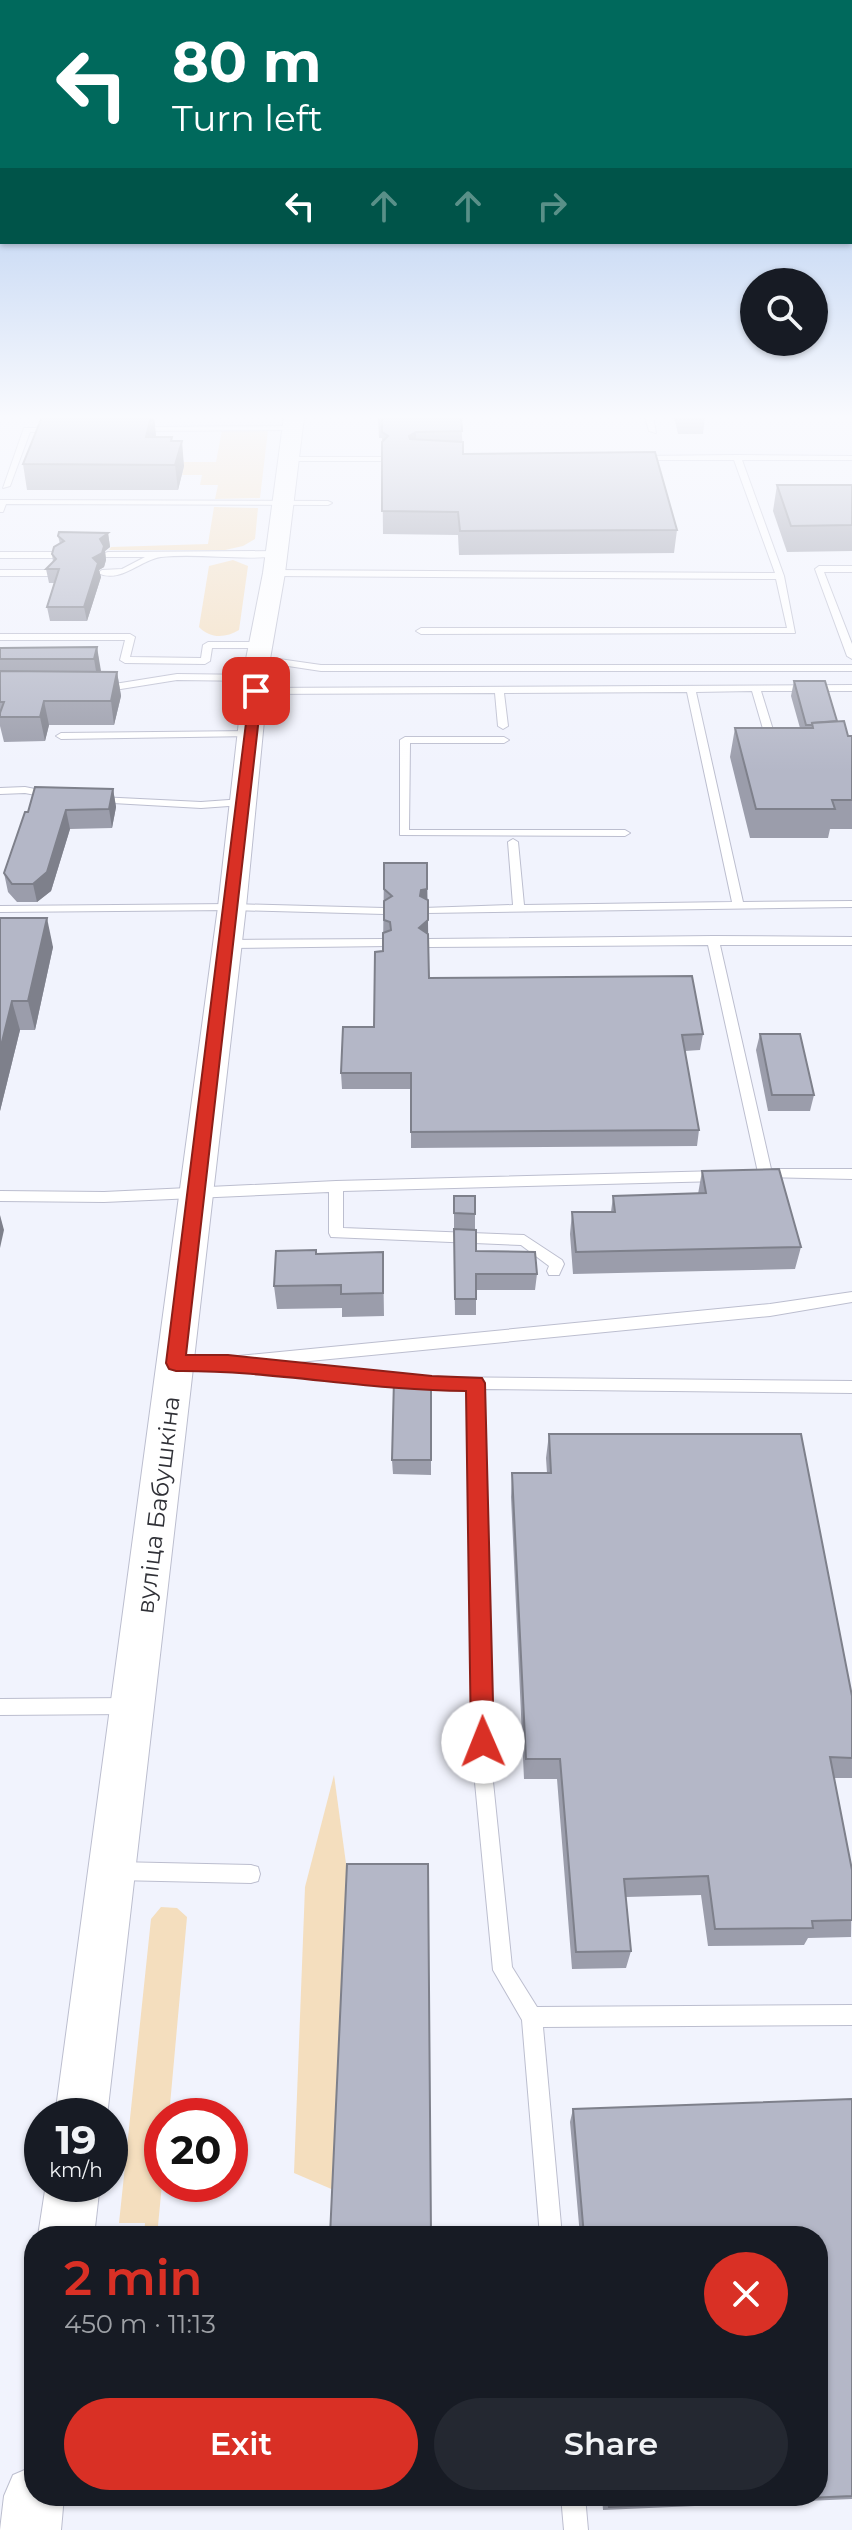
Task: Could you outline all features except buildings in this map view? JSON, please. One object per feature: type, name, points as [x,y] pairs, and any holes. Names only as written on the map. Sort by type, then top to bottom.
[{"type":"street","name":"вуліца Бабушкіна","points":[[83,2098],[230,926],[258,668],[279,535]]},
{"type":"street","points":[[67,2226],[71,2202]]},
{"type":"street","points":[[30,2530],[33,2506]]},
{"type":"lane","points":[[421,631],[792,631],[780,576],[765,535]]},
{"type":"lane","points":[[108,555],[158,554],[276,563],[780,576]]},
{"type":"lane","points":[[102,573],[124,571],[158,554]]},
{"type":"lane","points":[[0,555],[59,555]]},
{"type":"lane","points":[[852,569],[819,569],[852,656]]},
{"type":"lane","points":[[0,573],[52,573]]},
{"type":"lane","points":[[0,637],[130,637],[125,660],[205,661],[208,645],[258,668],[499,689],[852,688]]},
{"type":"lane","points":[[85,689],[258,668],[852,668]]},
{"type":"lane","points":[[499,689],[503,726]]},
{"type":"lane","points":[[691,689],[738,906]]},
{"type":"lane","points":[[756,689],[773,746],[787,746]]},
{"type":"lane","points":[[61,736],[250,734]]},
{"type":"lane","points":[[504,740],[405,740],[404,833],[625,833]]},
{"type":"lane","points":[[0,791],[25,790],[64,797]]},
{"type":"lane","points":[[91,800],[201,805],[243,802]]},
{"type":"lane","points":[[513,842],[519,909]]},
{"type":"lane","points":[[427,910],[852,904]]},
{"type":"lane","points":[[0,909],[230,926],[384,943]]},
{"type":"lane","points":[[230,926],[384,911]]},
{"type":"lane","points":[[713,940],[765,1174]]},
{"type":"lane","points":[[428,943],[852,941]]},
{"type":"lane","points":[[749,1175],[852,1174]]},
{"type":"lane","points":[[0,1196],[104,1197],[336,1186],[733,1175]]},
{"type":"lane","points":[[336,1186],[336,1233],[524,1240],[557,1264],[554,1271]]},
{"type":"lane","points":[[176,1363],[228,1363],[770,1310],[852,1297]]},
{"type":"lane","points":[[228,1363],[432,1383],[852,1387]]},
{"type":"lane","points":[[476,1383],[483,1772],[503,1970],[532,2017],[550,2226]]},
{"type":"lane","points":[[0,1707],[133,1706]]},
{"type":"lane","points":[[112,1871],[251,1874]]},
{"type":"lane","points":[[532,2017],[852,2015]]},
{"type":"lane","points":[[574,2506],[576,2530]]},
{"type":"shaded area","points":[[209,535],[255,535],[255,539],[243,546],[225,550],[109,550],[111,547],[208,544]]},
{"type":"shaded area","points":[[233,560],[248,566],[239,630],[224,636],[213,635],[199,627],[209,566]]},
{"type":"shaded area","points":[[334,1775],[350,1893],[336,2191],[294,2173],[305,1887]]},
{"type":"shaded area","points":[[161,1907],[177,1908],[187,1917],[171,2098],[144,2098],[144,2202],[160,2202],[158,2226],[119,2223],[121,2202],[128,2202],[128,2138],[151,1919]]},
{"type":"route","points":[[256,691],[176,1363],[228,1363],[432,1383],[476,1383],[483,1742]]}]
